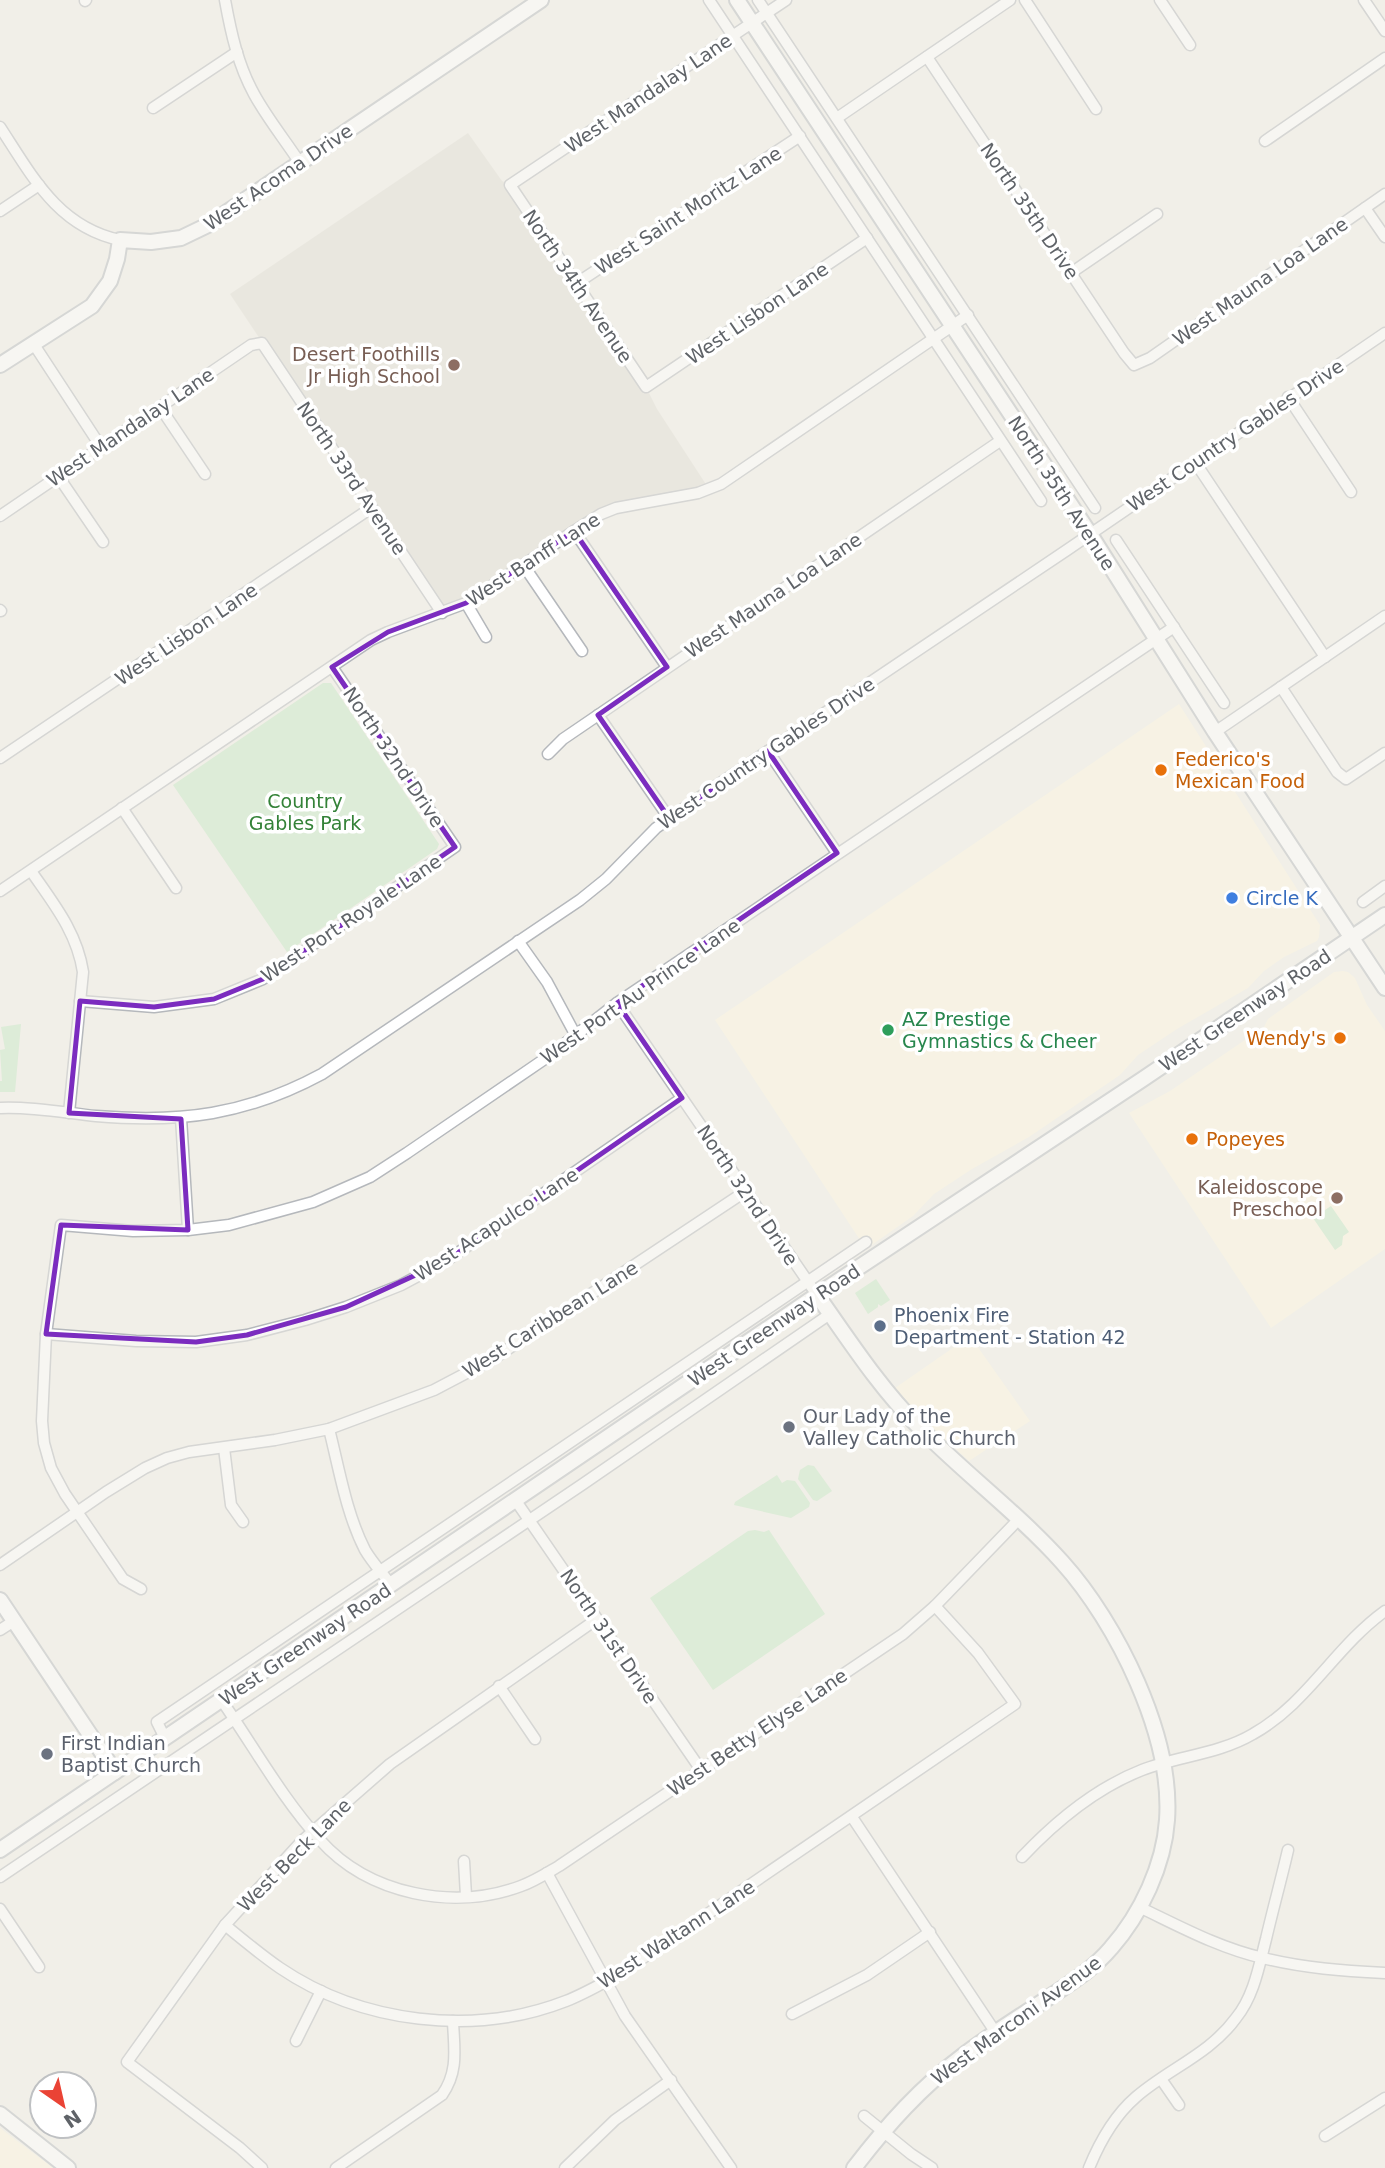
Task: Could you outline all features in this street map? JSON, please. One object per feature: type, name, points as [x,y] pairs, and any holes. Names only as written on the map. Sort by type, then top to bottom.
[{"type":"main road","name":"West Acoma Drive","points":[[120,240],[151,242],[181,238],[208,225],[541,0]]},
{"type":"main road","name":"North 35th Avenue","points":[[737,0],[1090,534],[1216,732],[1385,988]]},
{"type":"main road","points":[[0,365],[92,306],[110,281],[120,240]]},
{"type":"main road","name":"West Greenway Road","points":[[0,1850],[1385,915]]},
{"type":"main road","name":"North 32nd Drive","points":[[817,1296],[869,1368],[904,1410],[1062,1562],[1088,1594],[1114,1635],[1149,1712],[1163,1765],[1167,1794],[1164,1845],[1151,1883],[1139,1907]]},
{"type":"main road","points":[[0,1600],[115,1772]]},
{"type":"main road","name":"West Marconi Avenue","points":[[854,2168],[909,2102],[942,2072],[1096,1964],[1119,1938],[1139,1907]]},
{"type":"main road","points":[[0,2114],[68,2168]]},
{"type":"street","points":[[225,0],[237,52],[254,94],[300,163]]},
{"type":"street","name":"North 35th Avenue","points":[[709,0],[1041,501]]},
{"type":"street","name":"North 35th Avenue","points":[[758,0],[1094,508]]},
{"type":"street","name":"West Mandalay Lane","points":[[510,185],[786,0]]},
{"type":"street","points":[[836,118],[1010,0]]},
{"type":"street","points":[[1025,0],[1097,108]]},
{"type":"street","points":[[1160,0],[1190,45]]},
{"type":"street","points":[[1364,0],[1385,31]]},
{"type":"street","points":[[153,108],[237,52]]},
{"type":"street","name":"North 35th Drive","points":[[927,57],[1124,353],[1135,365]]},
{"type":"street","points":[[1265,141],[1385,58]]},
{"type":"street","points":[[0,127],[49,199],[74,220],[105,237],[120,240]]},
{"type":"street","name":"West Saint Moritz Lane","points":[[577,283],[800,136]]},
{"type":"street","points":[[0,211],[39,185]]},
{"type":"street","name":"North 34th Avenue","points":[[510,185],[646,387]]},
{"type":"street","name":"West Mauna Loa Lane","points":[[1135,365],[1150,358],[1385,194]]},
{"type":"street","points":[[1365,208],[1385,237]]},
{"type":"street","points":[[1071,273],[1157,214]]},
{"type":"street","name":"West Lisbon Lane","points":[[646,387],[867,238]]},
{"type":"street","name":"West Banff Lane","points":[[0,891],[370,640],[466,603],[574,531],[615,508],[698,493],[721,484],[968,315]]},
{"type":"street","name":"West Country Gables Drive","points":[[2,1107],[133,1119],[181,1118],[219,1113],[253,1104],[295,1089],[322,1074],[580,900],[606,879],[644,839],[669,818],[1385,332]]},
{"type":"street","points":[[33,343],[101,447]]},
{"type":"street","name":"West Mandalay Lane","points":[[0,516],[251,345],[262,344]]},
{"type":"street","name":"North 33rd Avenue","points":[[262,344],[442,613]]},
{"type":"street","points":[[1288,397],[1351,492]]},
{"type":"street","points":[[160,407],[205,474]]},
{"type":"street","name":"West Mauna Loa Lane","points":[[548,754],[564,739],[667,667],[1000,440]]},
{"type":"street","points":[[1195,463],[1325,657]]},
{"type":"street","points":[[58,476],[103,542]]},
{"type":"street","name":"West Lisbon Lane","points":[[0,758],[371,508]]},
{"type":"street","points":[[574,531],[667,667]]},
{"type":"street","name":"North 35th Avenue","points":[[1116,540],[1224,703]]},
{"type":"street","points":[[524,566],[582,651]]},
{"type":"street","points":[[466,603],[486,637]]},
{"type":"street","points":[[1216,732],[1385,616]]},
{"type":"street","name":"West Port Au Prince Lane","points":[[46,1334],[61,1225],[133,1231],[188,1230],[229,1225],[313,1202],[370,1177],[549,1056],[617,1003],[1174,627]]},
{"type":"street","name":"North 32nd Drive","points":[[332,667],[455,848]]},
{"type":"street","points":[[1281,687],[1337,772],[1346,779],[1385,753]]},
{"type":"street","points":[[598,715],[669,818]]},
{"type":"street","points":[[768,751],[837,853]]},
{"type":"street","points":[[122,808],[176,888]]},
{"type":"street","name":"West Port Royale Lane","points":[[80,1001],[154,1007],[214,999],[263,979],[455,848]]},
{"type":"street","points":[[31,870],[72,933],[83,972],[69,1113]]},
{"type":"street","points":[[1363,902],[1385,886]]},
{"type":"street","points":[[518,941],[547,982],[575,1034]]},
{"type":"street","name":"North 32nd Drive","points":[[617,1003],[817,1296]]},
{"type":"street","name":"West Acapulco Lane","points":[[46,1334],[136,1341],[196,1342],[247,1335],[346,1307],[446,1261],[682,1098]]},
{"type":"street","points":[[181,1118],[188,1230]]},
{"type":"street","name":"West Caribbean Lane","points":[[0,1564],[135,1474],[156,1463],[188,1452],[329,1429],[434,1390],[493,1359],[746,1191]]},
{"type":"street","name":"West Greenway Road","points":[[165,1738],[157,1721],[866,1242]]},
{"type":"street","name":"West Greenway Road","points":[[0,1877],[830,1314]]},
{"type":"street","points":[[46,1334],[43,1421],[44,1443],[51,1468],[77,1512],[123,1578],[141,1589]]},
{"type":"street","points":[[329,1429],[348,1505],[359,1534],[365,1549],[391,1585]]},
{"type":"street","points":[[224,1448],[230,1505],[243,1522]]},
{"type":"street","name":"North 31st Drive","points":[[516,1501],[701,1770]]},
{"type":"street","name":"West Betty Elyse Lane","points":[[222,1701],[312,1832],[355,1869],[414,1894],[436,1897],[499,1893],[547,1873],[903,1634],[935,1606],[1019,1519]]},
{"type":"street","name":"West Waltann Lane","points":[[225,1925],[281,1969],[321,1991],[381,2014],[453,2021],[493,2018],[565,2001],[606,1981],[1015,1704],[978,1653],[935,1606]]},
{"type":"street","points":[[1022,1857],[1046,1832],[1081,1804],[1115,1782],[1144,1769],[1235,1744],[1274,1721],[1306,1694],[1362,1630],[1385,1611]]},
{"type":"street","name":"West Beck Lane","points":[[262,2168],[240,2148],[127,2062],[225,1925],[312,1832],[379,1772],[597,1619]]},
{"type":"street","points":[[0,1630],[14,1621]]},
{"type":"street","points":[[499,1686],[535,1739]]},
{"type":"street","points":[[852,1816],[996,2033]]},
{"type":"street","points":[[1089,2168],[1113,2122],[1137,2095],[1202,2052],[1231,2026],[1246,2004],[1261,1958],[1288,1850]]},
{"type":"street","points":[[464,1861],[466,1896]]},
{"type":"street","points":[[547,1873],[625,2016],[731,2168]]},
{"type":"street","points":[[1139,1907],[1193,1934],[1261,1958],[1332,1970],[1385,1973]]},
{"type":"street","points":[[0,1909],[39,1967]]},
{"type":"street","points":[[792,2014],[867,1975],[930,1932]]},
{"type":"street","points":[[296,2041],[321,1991]]},
{"type":"street","points":[[336,2168],[442,2095],[451,2082],[454,2071],[453,2021]]},
{"type":"street","points":[[1161,2079],[1179,2105]]},
{"type":"street","points":[[565,2168],[615,2120],[671,2080]]},
{"type":"street","points":[[1325,2136],[1385,2098]]},
{"type":"street","points":[[864,2116],[933,2168]]},
{"type":"highlighted area","points":[[574,531],[667,667],[598,715],[669,818],[768,751],[837,853],[617,1003],[682,1098],[446,1261],[346,1307],[247,1335],[196,1342],[46,1334],[61,1225],[188,1230],[181,1119],[69,1113],[80,1001],[154,1007],[214,999],[263,979],[455,847],[332,667],[388,632],[466,603]]},
{"type":"shaded area","name":"Desert Foothills Jr High School","points":[[468,133],[502,181],[510,185],[646,387],[657,409],[709,489],[616,508],[442,613],[230,294]]},
{"type":"shaded area","points":[[1179,704],[1320,925],[1317,941],[1284,957],[1264,971],[1248,988],[1138,1055],[1120,1075],[1029,1137],[934,1194],[913,1216],[866,1249],[715,1020]]},
{"type":"shaded area","points":[[1343,971],[1355,978],[1367,1005],[1385,1031],[1385,1249],[1271,1328],[1129,1113],[1170,1091],[1264,1027],[1268,1019],[1334,972]]},
{"type":"shaded area","points":[[970,1336],[1030,1421],[969,1461],[921,1417],[895,1388]]},
{"type":"shaded area","points":[[0,2128],[53,2168],[0,2168]]},
{"type":"green space","name":"Country Gables Park","points":[[323,683],[331,683],[439,844],[437,849],[287,952],[173,785]]},
{"type":"green space","points":[[21,1024],[15,1092],[0,1092],[0,1050],[5,1049],[1,1027]]},
{"type":"green space","points":[[1331,1206],[1349,1232],[1343,1236],[1342,1245],[1335,1250],[1313,1218]]},
{"type":"green space","points":[[876,1279],[890,1300],[881,1306],[878,1304],[878,1307],[868,1314],[855,1293]]},
{"type":"green space","points":[[808,1465],[814,1466],[832,1491],[817,1501],[813,1500],[798,1479],[800,1470]]},
{"type":"green space","points":[[777,1475],[782,1483],[787,1480],[795,1481],[810,1503],[809,1507],[791,1518],[734,1505],[735,1502]]},
{"type":"green space","points":[[769,1530],[825,1614],[713,1690],[650,1598],[748,1531]]},
{"type":"place","name":"Desert Foothills Jr High School","points":[[454,365]]},
{"type":"place","name":"Federico's Mexican Food","points":[[1161,770]]},
{"type":"place","name":"Circle K","points":[[1232,898]]},
{"type":"place","name":"AZ Prestige Gymnastics & Cheer","points":[[888,1030]]},
{"type":"place","name":"Wendy's","points":[[1340,1038]]},
{"type":"place","name":"Popeyes","points":[[1192,1139]]},
{"type":"place","name":"Kaleidoscope Preschool","points":[[1337,1198]]},
{"type":"place","name":"Phoenix Fire Department - Station 42","points":[[880,1326]]},
{"type":"place","name":"Our Lady of the Valley Catholic Church","points":[[789,1427]]},
{"type":"place","name":"First Indian Baptist Church","points":[[47,1754]]}]
